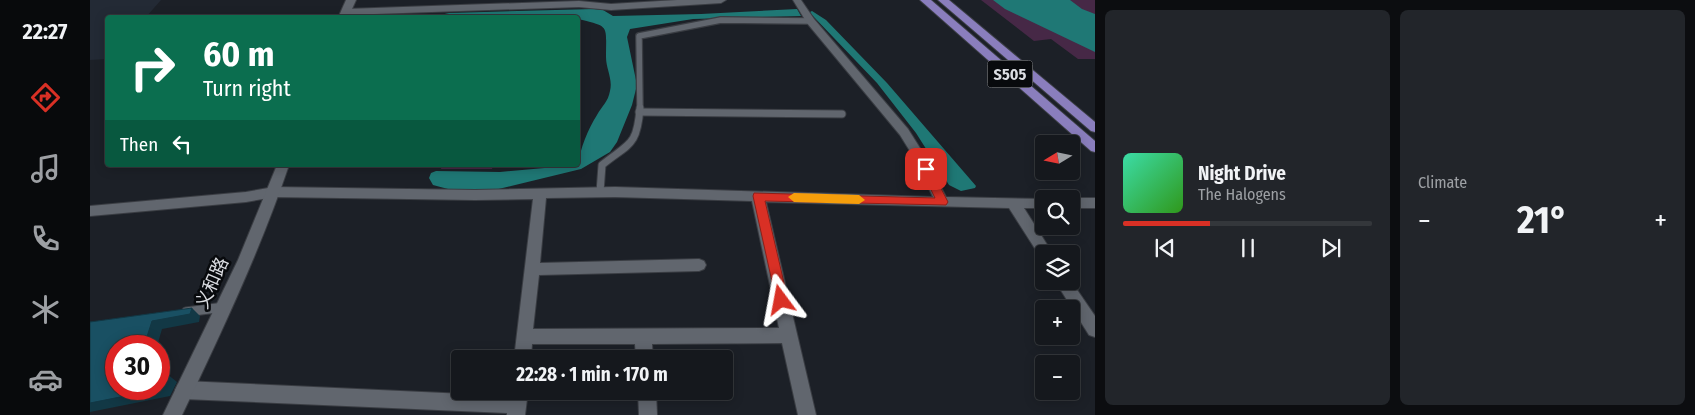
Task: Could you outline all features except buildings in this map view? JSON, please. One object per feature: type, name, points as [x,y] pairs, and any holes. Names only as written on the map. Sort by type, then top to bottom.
[{"type":"main road","name":"S505","points":[[925,0],[1095,148]]},
{"type":"main road","name":"S505","points":[[943,0],[1095,128]]},
{"type":"street","points":[[344,15],[352,0]]},
{"type":"street","points":[[445,10],[448,0]]},
{"type":"street","points":[[344,15],[579,2],[611,6],[721,0]]},
{"type":"street","points":[[800,0],[810,21],[904,132],[919,156],[942,202]]},
{"type":"street","name":"义和路","points":[[172,415],[224,307],[274,192],[282,167]]},
{"type":"street","points":[[90,211],[246,198],[274,192],[540,194],[600,192],[1035,203]]},
{"type":"street","points":[[523,350],[540,194]]},
{"type":"street","points":[[758,196],[807,415]]},
{"type":"street","points":[[1013,203],[1040,245]]},
{"type":"street","points":[[1080,203],[1095,203]]},
{"type":"street","points":[[532,269],[699,264]]},
{"type":"street","points":[[1069,290],[1095,330]]},
{"type":"street","points":[[524,337],[789,335]]},
{"type":"street","points":[[643,336],[644,350]]},
{"type":"street","points":[[184,390],[517,404]]},
{"type":"street","points":[[647,400],[648,415]]},
{"type":"lane","points":[[600,192],[601,168],[607,161],[622,152],[636,137],[641,99],[639,36],[722,20],[810,21]]},
{"type":"lane","points":[[639,112],[842,114]]},
{"type":"lane","points":[[180,313],[224,307]]},
{"type":"shaded area","points":[[90,0],[161,0],[148,15],[105,15],[105,59],[90,60]]},
{"type":"shaded area","points":[[981,0],[1095,0],[1095,59],[1078,59],[1051,39],[1034,41]]},
{"type":"shaded area","points":[[993,0],[1070,0],[1082,9],[1095,14],[1095,52],[1005,9]]},
{"type":"shaded area","points":[[594,9],[603,10],[613,16],[797,9],[801,16],[693,19],[630,29],[627,37],[637,85],[632,105],[617,142],[610,152],[581,169],[490,191],[448,189],[433,185],[429,178],[431,173],[436,171],[500,172],[556,167],[580,167],[581,152],[588,133],[610,91],[611,82],[606,61],[606,33],[601,26],[580,20],[580,15],[440,15],[449,13]]},
{"type":"shaded area","points":[[812,11],[826,20],[887,83],[976,186],[975,188],[961,191],[949,185],[916,133],[877,83],[812,15],[810,12]]},
{"type":"shaded area","points":[[442,167],[492,167],[492,169],[441,169]]},
{"type":"slow traffic","points":[[794,197],[859,200]]},
{"type":"route","points":[[781,300],[758,196],[942,202],[926,169]]}]
